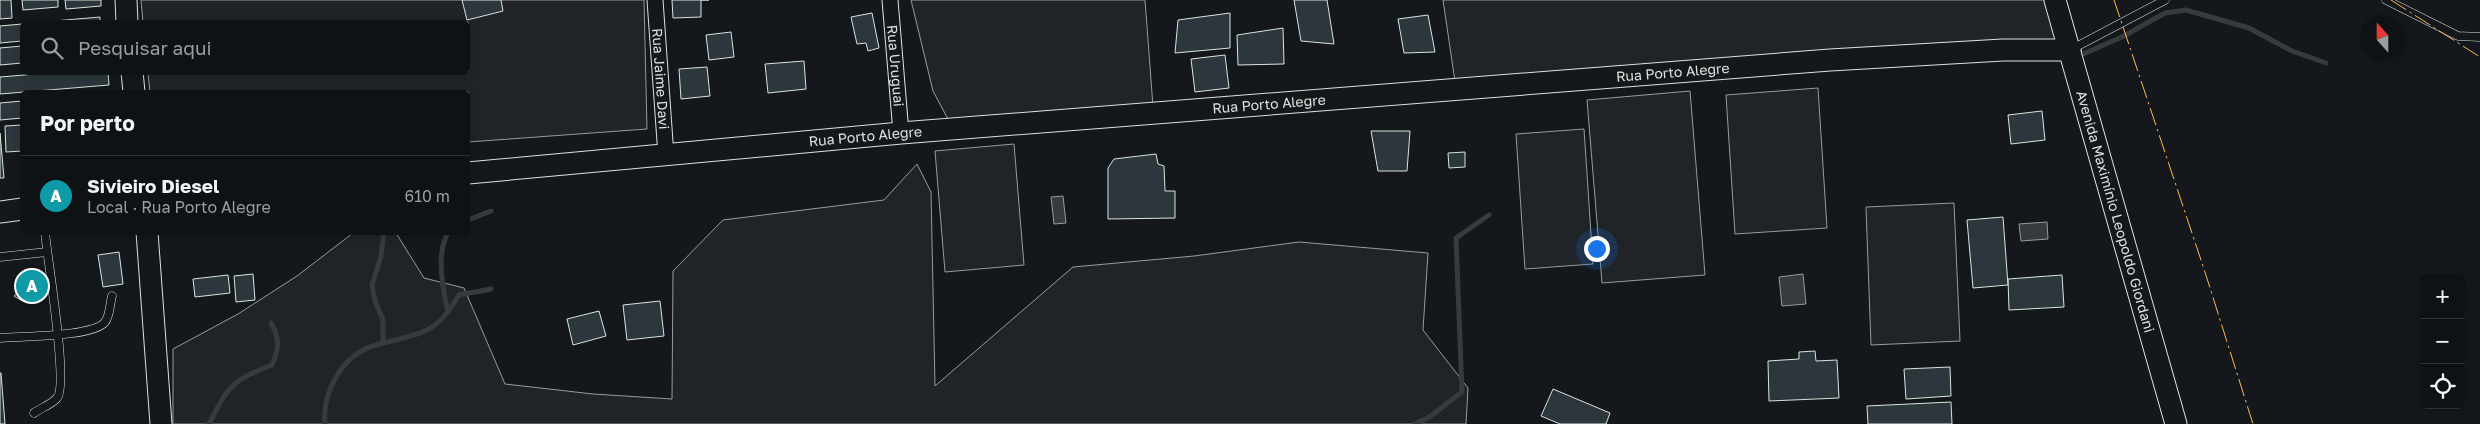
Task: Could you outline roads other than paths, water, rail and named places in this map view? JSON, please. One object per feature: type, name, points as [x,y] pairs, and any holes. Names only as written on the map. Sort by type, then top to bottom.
[{"type":"street","points":[[126,0],[127,20]]},
{"type":"street","name":"Rua Jaime Davi","points":[[655,0],[666,156]]},
{"type":"street","name":"Rua Uruguai","points":[[890,0],[901,133]]},
{"type":"street","name":"Avenida Maximínio Leopoldo Giordani","points":[[2055,0],[2176,424]]},
{"type":"street","name":"Rua Porto Alegre","points":[[470,174],[901,133],[1830,60],[2003,50],[2070,50]]},
{"type":"street","points":[[132,75],[134,90]]},
{"type":"street","points":[[0,212],[20,210]]},
{"type":"street","points":[[147,235],[161,424]]},
{"type":"lane","points":[[2070,50],[2165,0]]},
{"type":"lane","points":[[2386,0],[2458,36],[2480,37]]},
{"type":"lane","points":[[34,413],[58,398],[61,387],[58,333],[45,235]]},
{"type":"lane","points":[[0,257],[47,252]]},
{"type":"lane","points":[[0,338],[79,332],[100,327],[106,321],[112,296]]},
{"type":"waterway","points":[[2083,54],[2122,37],[2165,13],[2186,10],[2249,28],[2292,51],[2326,63]]},
{"type":"waterway","points":[[470,219],[491,211]]},
{"type":"waterway","points":[[1415,424],[1431,416],[1462,392],[1456,238],[1489,215]]},
{"type":"waterway","points":[[383,343],[383,320],[375,301],[372,285],[381,256],[384,235]]},
{"type":"waterway","points":[[448,235],[442,250],[441,271],[448,312]]},
{"type":"waterway","points":[[325,424],[325,412],[331,388],[336,377],[352,358],[373,346],[416,335],[429,329],[442,319],[459,295],[491,289]]},
{"type":"waterway","points":[[209,424],[227,392],[239,380],[272,365],[276,354],[277,339],[271,323]]},
{"type":"place","name":"Sivieiro Diesel","points":[[32,286]]}]
